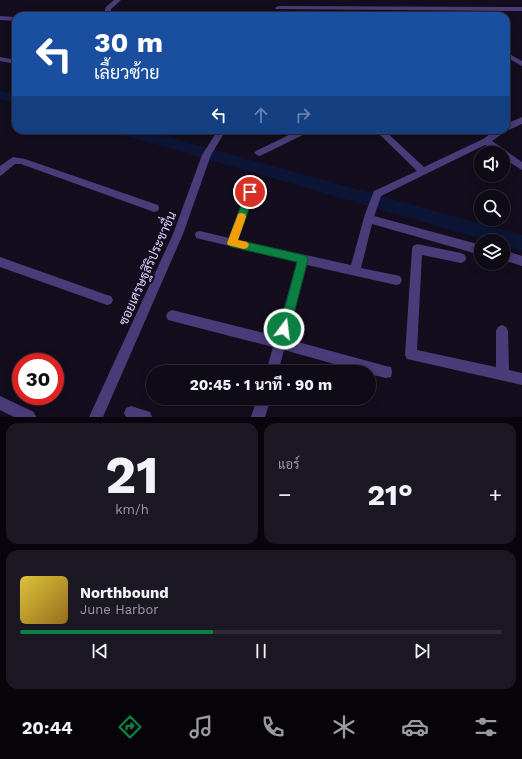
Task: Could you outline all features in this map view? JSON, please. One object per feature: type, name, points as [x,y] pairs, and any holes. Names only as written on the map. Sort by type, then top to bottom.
[{"type":"street","points":[[107,12],[118,0]]},
{"type":"street","points":[[329,0],[330,9]]},
{"type":"street","points":[[278,8],[522,9]]},
{"type":"street","points":[[0,18],[12,19]]},
{"type":"street","points":[[510,56],[522,64]]},
{"type":"street","points":[[0,59],[12,61]]},
{"type":"street","points":[[510,126],[522,120]]},
{"type":"street","name":"ซอยเศรษฐสิริประชาชื่น","points":[[96,417],[178,234],[210,150],[220,134]]},
{"type":"street","points":[[259,153],[298,134]]},
{"type":"street","points":[[383,134],[423,171]]},
{"type":"street","points":[[355,271],[377,194],[486,141],[496,134]]},
{"type":"street","points":[[486,141],[493,146]]},
{"type":"street","points":[[510,158],[522,167]]},
{"type":"street","points":[[0,172],[13,160],[22,161],[154,208]]},
{"type":"street","points":[[232,243],[250,192]]},
{"type":"street","points":[[370,215],[474,248]]},
{"type":"street","points":[[200,235],[396,280]]},
{"type":"street","points":[[461,258],[417,249],[411,355],[522,379]]},
{"type":"street","points":[[510,258],[522,261]]},
{"type":"street","points":[[274,365],[303,259]]},
{"type":"street","points":[[0,262],[107,300]]},
{"type":"street","points":[[172,316],[280,343],[386,372]]},
{"type":"street","points":[[502,331],[503,375]]},
{"type":"street","points":[[0,403],[29,417]]},
{"type":"street","points":[[258,417],[262,405]]},
{"type":"street","points":[[131,413],[145,417]]},
{"type":"waterway","points":[[0,95],[12,98]]},
{"type":"waterway","points":[[139,134],[522,243]]},
{"type":"slow traffic","points":[[241,217],[232,243],[244,245]]},
{"type":"route","points":[[250,192],[232,243],[303,259],[284,329]]}]
